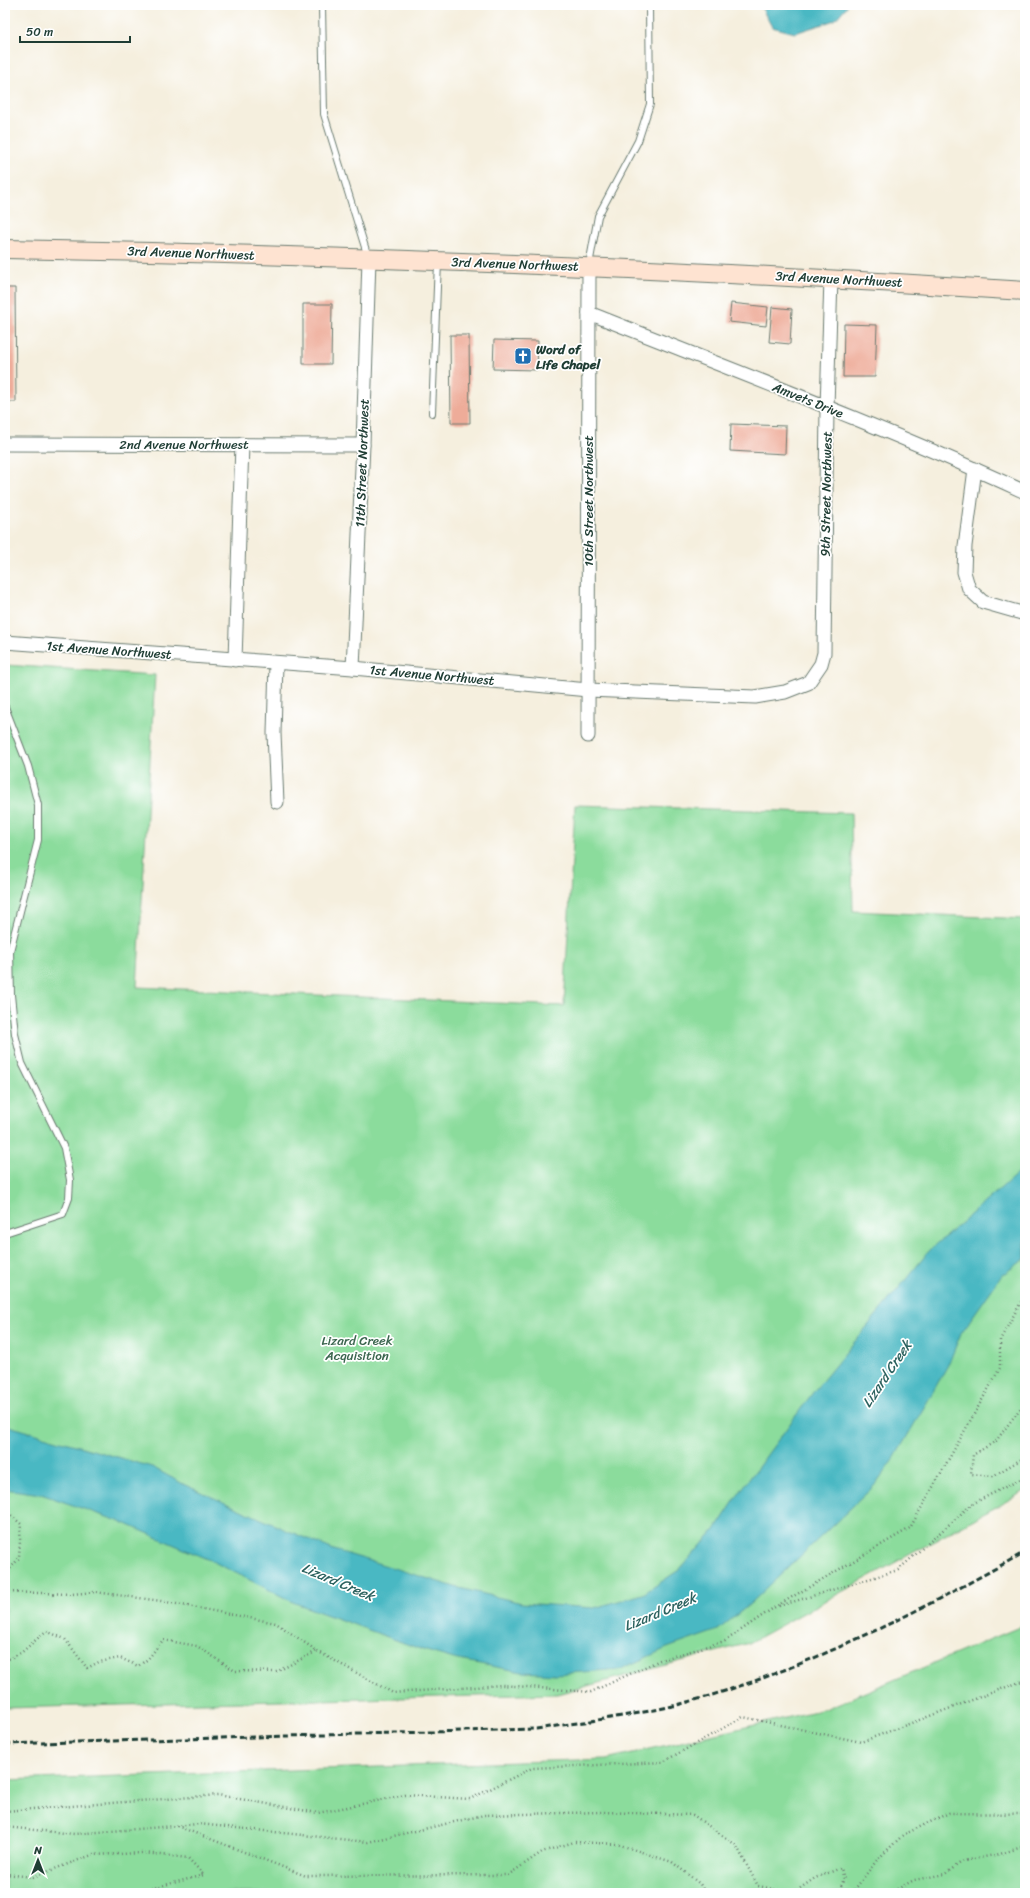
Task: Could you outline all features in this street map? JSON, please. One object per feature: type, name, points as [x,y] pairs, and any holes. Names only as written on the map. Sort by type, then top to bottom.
[{"type":"main road","name":"3rd Avenue Northwest","points":[[5,249],[589,266],[831,278],[1025,291]]},
{"type":"street","name":"11th Street Northwest","points":[[354,668],[364,445],[369,259]]},
{"type":"street","name":"10th Street Northwest","points":[[588,736],[589,266]]},
{"type":"street","name":"9th Street Northwest","points":[[825,638],[827,407],[831,278]]},
{"type":"street","name":"Amvets Drive","points":[[589,313],[827,407],[975,469],[1025,492]]},
{"type":"street","name":"2nd Avenue Northwest","points":[[5,444],[364,445]]},
{"type":"street","points":[[235,660],[242,444]]},
{"type":"street","points":[[975,469],[965,546],[964,572],[968,589],[983,602],[1025,614]]},
{"type":"street","name":"1st Avenue Northwest","points":[[5,642],[354,668],[588,690],[755,697],[785,692],[808,683],[816,674],[824,653],[825,638]]},
{"type":"street","points":[[276,662],[274,733],[277,802]]},
{"type":"lane","points":[[322,5],[324,114],[369,259]]},
{"type":"lane","points":[[589,266],[598,216],[638,141],[650,104],[649,5]]},
{"type":"lane","points":[[432,414],[438,262]]},
{"type":"lane","points":[[5,707],[28,766],[38,805],[38,840],[10,951],[11,996],[15,1034],[22,1063],[64,1148],[70,1180],[69,1198],[63,1214],[5,1233]]},
{"type":"path","points":[[5,1592],[72,1594],[95,1592],[161,1601],[276,1623],[317,1651],[393,1693],[502,1685],[591,1692],[660,1660],[726,1641],[775,1607],[910,1528],[1000,1368],[1000,1340],[1025,1295]]},
{"type":"path","points":[[1025,1402],[996,1441],[973,1455],[971,1474],[993,1476],[1025,1457]]},
{"type":"path","points":[[775,1607],[898,1570],[972,1504],[1025,1477]]},
{"type":"path","points":[[5,1510],[21,1524],[19,1558],[5,1575]]},
{"type":"path","points":[[5,1661],[22,1652],[46,1631],[65,1639],[87,1668],[99,1662],[120,1658],[138,1666],[148,1658],[163,1640],[197,1646],[235,1671],[276,1672],[317,1651]]},
{"type":"path","points":[[5,1811],[218,1795],[318,1813],[405,1795],[470,1799],[532,1768],[663,1762],[743,1717],[860,1742],[1025,1680]]},
{"type":"path","points":[[5,1827],[74,1834],[199,1824],[368,1842],[484,1815],[602,1812],[693,1815],[736,1845],[758,1886],[793,1893],[815,1878],[841,1868],[844,1879],[838,1893]]},
{"type":"path","points":[[852,1893],[877,1860],[903,1835],[949,1813],[1025,1814]]},
{"type":"path","points":[[176,1826],[306,1876],[508,1875],[542,1852],[574,1842],[617,1844],[672,1862],[700,1884],[705,1893]]},
{"type":"path","points":[[890,1893],[914,1880],[945,1874],[963,1861],[1000,1854],[1025,1846]]},
{"type":"path","points":[[5,1874],[33,1877],[92,1855],[144,1853],[188,1858],[204,1875],[133,1893]]},
{"type":"path","points":[[233,1893],[241,1890],[242,1893]]},
{"type":"green space","name":"Lizard Creek Acquisition","points":[[5,665],[155,675],[137,987],[564,1006],[575,805],[851,813],[853,911],[1025,919],[1025,1491],[749,1643],[557,1694],[5,1708]]},
{"type":"green space","points":[[1025,1622],[1025,1893],[5,1893],[5,1780],[606,1759],[825,1709],[1017,1628]]},
{"type":"water","points":[[760,5],[848,5],[835,20],[795,33],[772,27]]},
{"type":"water","name":"Lizard Creek","points":[[1025,1167],[1025,1259],[1002,1275],[961,1333],[949,1363],[930,1397],[895,1457],[874,1486],[750,1604],[718,1630],[667,1648],[621,1669],[556,1674],[522,1672],[454,1659],[423,1650],[295,1603],[214,1562],[124,1523],[41,1494],[5,1489],[5,1425],[152,1467],[185,1485],[334,1550],[455,1587],[522,1603],[594,1608],[643,1594],[679,1570],[715,1530],[742,1489],[814,1391],[930,1250]]},
{"type":"building","points":[[5,288],[15,288],[16,402],[5,402]]},
{"type":"building","points":[[731,303],[768,307],[766,326],[729,322]]},
{"type":"building","points":[[303,304],[332,304],[331,364],[303,364]]},
{"type":"building","points":[[772,307],[792,309],[790,344],[769,342]]},
{"type":"building","points":[[844,324],[877,325],[875,377],[843,377]]},
{"type":"building","points":[[450,335],[469,335],[470,423],[451,423]]},
{"type":"building","points":[[494,340],[538,341],[537,370],[493,369]]},
{"type":"building","points":[[731,424],[786,426],[785,454],[730,451]]},
{"type":"railway","points":[[5,1744],[536,1729],[642,1712],[677,1705],[722,1692],[812,1659],[856,1640],[941,1598],[1025,1552]]},
{"type":"place","name":"Word of Life Chapel","points":[[523,356]]}]
